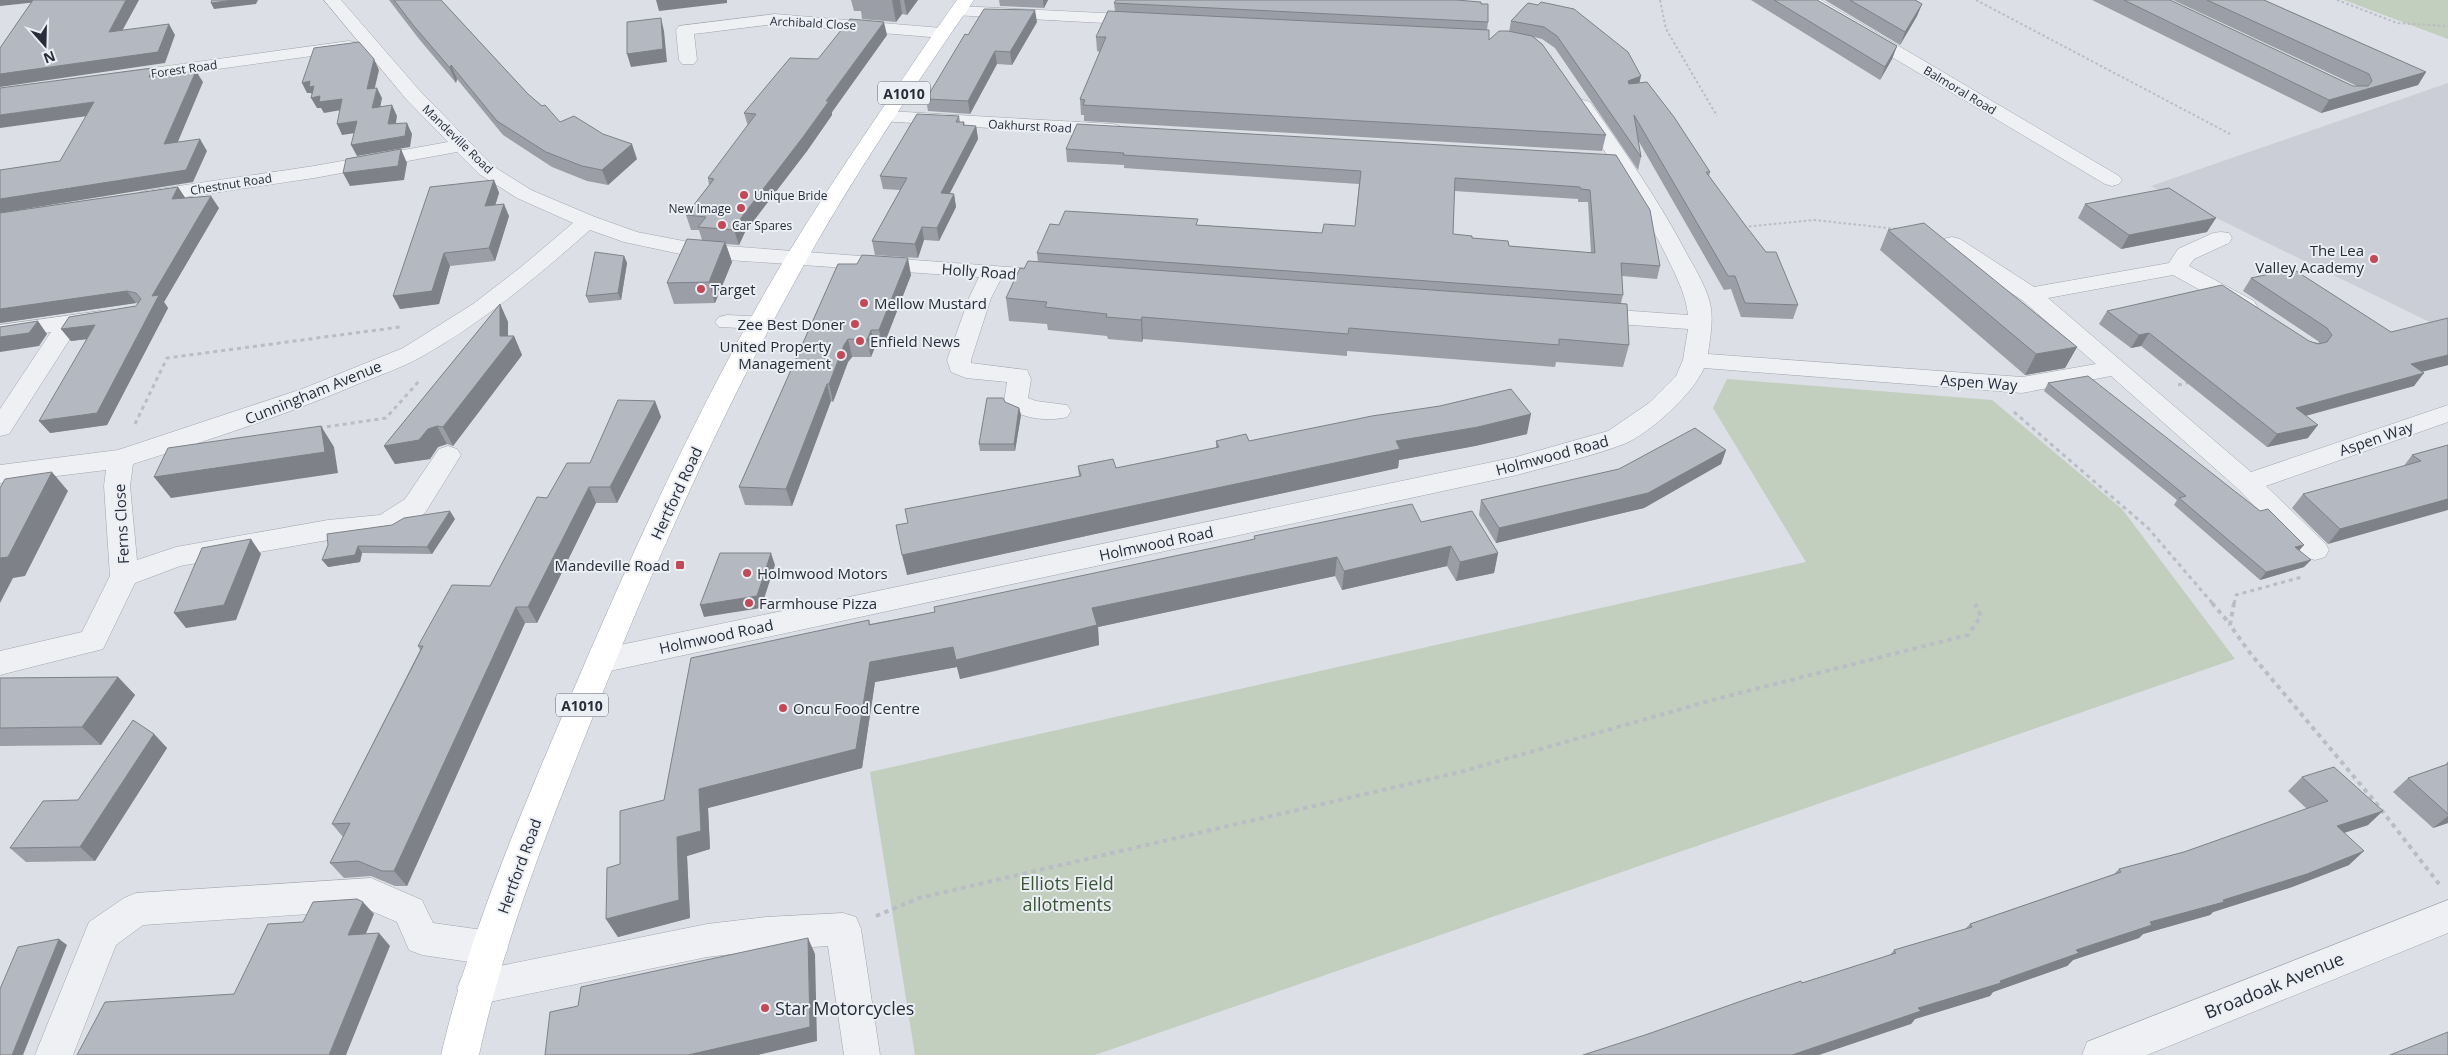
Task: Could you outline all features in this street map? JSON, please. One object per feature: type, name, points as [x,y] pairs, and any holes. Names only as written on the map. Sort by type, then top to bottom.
[{"type":"main road","name":"Hertford Road","points":[[460,1055],[475,988],[531,831],[670,500],[796,258],[942,33],[963,5]]},
{"type":"street","name":"Mandeville Road","points":[[332,0],[413,95],[486,170],[524,194],[587,222],[632,237],[698,251],[796,258]]},
{"type":"street","name":"Balmoral Road","points":[[1809,0],[2112,180]]},
{"type":"street","points":[[963,5],[1168,21]]},
{"type":"street","name":"Archibald Close","points":[[688,60],[685,30],[775,19],[942,33]]},
{"type":"street","name":"Forest Road","points":[[103,80],[368,44]]},
{"type":"street","name":"Holmwood Road","points":[[601,661],[1517,466],[1617,437],[1658,409],[1687,379],[1696,360],[1701,323],[1699,306],[1690,281],[1666,234],[1611,160],[1572,90]]},
{"type":"street","name":"Oakhurst Road","points":[[888,117],[1136,132]]},
{"type":"street","name":"Chestnut Road","points":[[128,200],[314,172],[462,145]]},
{"type":"street","name":"Cunningham Avenue","points":[[0,474],[120,459],[230,424],[311,395],[411,352],[481,309],[530,272],[587,222]]},
{"type":"street","points":[[2176,268],[2186,254],[2221,238]]},
{"type":"street","points":[[1952,244],[2030,296],[2146,393],[2247,483],[2315,550]]},
{"type":"street","name":"Holly Road","points":[[796,258],[1071,278]]},
{"type":"street","points":[[2030,296],[2176,268],[2231,296],[2262,317]]},
{"type":"street","points":[[992,272],[977,307],[960,360],[960,367],[966,370],[1018,375],[1020,380],[1014,398],[1016,402],[1032,409],[1058,412]]},
{"type":"street","points":[[0,332],[68,324],[127,314]]},
{"type":"street","points":[[1573,314],[1701,323]]},
{"type":"street","points":[[727,322],[762,322]]},
{"type":"street","points":[[0,428],[68,324]]},
{"type":"street","name":"Aspen Way","points":[[1696,360],[2022,386],[2116,368]]},
{"type":"street","name":"Aspen Way","points":[[2247,483],[2448,413]]},
{"type":"street","points":[[124,576],[176,557],[328,530],[386,524],[415,506],[448,455]]},
{"type":"street","name":"Ferns Close","points":[[0,663],[92,641],[124,576],[118,486],[120,459]]},
{"type":"street","points":[[54,1055],[102,934],[136,909],[372,894],[410,911],[422,938],[490,948]]},
{"type":"street","name":"Broadoak Avenue","points":[[2101,1055],[2445,902]]},
{"type":"street","points":[[475,988],[554,974],[689,944],[788,931],[843,929],[862,1053]]},
{"type":"path","points":[[1660,0],[1666,29],[1717,116]]},
{"type":"path","points":[[1976,0],[2230,134]]},
{"type":"path","points":[[2337,0],[2397,22],[2448,26]]},
{"type":"path","points":[[1738,228],[1814,220],[1898,229]]},
{"type":"path","points":[[120,459],[167,358],[402,327]]},
{"type":"path","points":[[2146,393],[2198,380]]},
{"type":"path","points":[[1984,382],[2002,402],[2073,461],[2148,528],[2230,625],[2250,654],[2376,803],[2445,902]]},
{"type":"path","points":[[2230,625],[2236,595],[2299,578],[2325,568],[2315,550]]},
{"type":"path","points":[[843,929],[920,898],[1197,835],[1460,772],[1716,699],[1968,635],[1981,616],[1975,604]]},
{"type":"shaded area","name":"The Lea Valley Academy","points":[[2448,83],[2448,331],[2151,186]]},
{"type":"green space","points":[[2344,0],[2448,0],[2448,39]]},
{"type":"green space","name":"Elliots Field allotments","points":[[1727,379],[1992,400],[2122,509],[2235,659],[1095,1055],[915,1055],[870,772],[1806,562],[1713,408]]},
{"type":"building","points":[[33,0],[126,0],[109,32],[169,24],[158,52],[0,74],[0,48]]},
{"type":"building","points":[[212,0],[234,0],[211,3]]},
{"type":"building","points":[[394,0],[441,0],[528,94],[542,106],[545,105],[560,122],[574,116],[603,134],[632,144],[602,170],[582,166],[546,152],[497,121],[451,65],[450,68],[413,25]]},
{"type":"building","points":[[1116,0],[1456,0],[1488,4],[1488,22],[1114,3]]},
{"type":"building","points":[[1774,0],[1817,0],[1897,46],[1885,67]]},
{"type":"building","points":[[1850,0],[1915,0],[1922,4],[1905,32]]},
{"type":"building","points":[[2124,0],[2170,0],[2353,86],[2368,86],[2372,81],[2369,74],[2207,0],[2264,0],[2426,72],[2329,100]]},
{"type":"building","points":[[1541,2],[1574,9],[1628,52],[1641,76],[1628,81],[1629,84],[1647,82],[1674,117],[1710,172],[1706,172],[1745,225],[1766,252],[1776,252],[1798,305],[1745,303],[1735,276],[1728,276],[1634,115],[1641,157],[1557,36],[1544,27],[1511,21],[1528,3],[1538,5]]},
{"type":"building","points":[[984,9],[1035,10],[1010,52],[995,51],[968,101],[926,99],[965,34],[968,35]]},
{"type":"building","points":[[1108,11],[1489,30],[1489,40],[1499,31],[1532,36],[1542,44],[1606,135],[1083,105],[1085,100],[1080,99],[1106,37],[1096,37]]},
{"type":"building","points":[[661,18],[663,49],[627,54],[627,22]]},
{"type":"building","points":[[850,19],[884,22],[826,101],[829,101],[734,230],[698,227],[706,217],[686,215],[714,179],[708,178],[756,114],[744,113],[790,58],[818,59]]},
{"type":"building","points":[[359,42],[374,59],[367,89],[377,88],[372,108],[392,105],[388,124],[407,123],[405,136],[351,145],[357,121],[337,124],[342,99],[319,102],[320,96],[311,98],[314,86],[309,87],[310,81],[302,83],[314,48]]},
{"type":"building","points":[[153,68],[149,77],[196,71],[164,144],[200,139],[186,170],[0,199],[0,170],[60,161],[94,102],[0,115],[0,88]]},
{"type":"building","points":[[917,114],[959,116],[956,122],[964,122],[963,125],[976,126],[941,193],[954,194],[937,228],[922,227],[915,244],[872,241],[907,178],[880,176]]},
{"type":"building","points":[[1077,124],[1616,155],[1650,210],[1660,266],[1621,263],[1623,295],[1037,253],[1050,224],[1059,225],[1065,211],[1198,219],[1196,225],[1322,233],[1324,224],[1355,226],[1361,171],[1123,155],[1124,153],[1066,149]],"holes":[[[1455,178],[1580,187],[1581,189],[1590,190],[1595,253],[1509,246],[1508,241],[1472,238],[1472,236],[1453,234]]]},
{"type":"building","points":[[401,149],[398,166],[343,173],[346,159]]},
{"type":"building","points":[[494,180],[485,206],[504,204],[489,248],[444,253],[432,291],[393,296],[430,187]]},
{"type":"building","points":[[178,187],[172,199],[211,196],[152,296],[159,295],[97,413],[39,421],[95,325],[61,329],[69,317],[136,306],[141,299],[136,293],[127,291],[0,309],[0,213]]},
{"type":"building","points":[[2169,188],[2216,218],[2129,235],[2085,204]]},
{"type":"building","points":[[1924,223],[2077,347],[2036,354],[1888,230]]},
{"type":"building","points":[[687,239],[725,242],[709,282],[667,283]]},
{"type":"building","points":[[595,252],[624,256],[618,293],[586,296]]},
{"type":"building","points":[[862,255],[908,258],[879,330],[871,330],[867,340],[848,339],[844,345],[786,489],[739,487],[838,264],[857,264]]},
{"type":"building","points":[[1028,261],[1627,304],[1629,345],[1559,339],[1559,345],[1349,328],[1348,334],[1142,317],[1141,320],[1106,317],[1107,314],[1045,307],[1047,302],[1006,298],[1020,268],[1024,269]]},
{"type":"building","points":[[2293,269],[2391,332],[2448,318],[2448,355],[2411,364],[2424,373],[2296,408],[2318,425],[2277,434],[2149,333],[2139,335],[2107,311],[2222,285],[2309,341],[2318,344],[2327,342],[2332,335],[2327,328],[2251,278]]},
{"type":"building","points":[[500,304],[500,336],[514,336],[443,427],[437,426],[428,429],[419,440],[384,446]]},
{"type":"building","points":[[38,321],[29,333],[0,337],[0,327]]},
{"type":"building","points":[[2088,376],[2260,511],[2268,509],[2304,545],[2295,547],[2311,560],[2266,572],[2179,498],[2186,496],[2048,383]]},
{"type":"building","points":[[1511,389],[1531,414],[1478,427],[1396,441],[1400,449],[902,555],[896,525],[908,523],[905,509],[1081,476],[1078,466],[1113,459],[1116,468],[1219,447],[1216,441],[1246,434],[1249,441],[1372,416],[1440,406]]},
{"type":"building","points":[[987,398],[1003,398],[1005,402],[1019,408],[1014,444],[979,444]]},
{"type":"building","points":[[618,400],[655,401],[610,487],[589,487],[528,607],[516,607],[394,871],[382,871],[358,861],[330,863],[350,823],[332,824],[423,646],[418,646],[452,585],[490,586],[537,497],[547,498],[567,463],[590,463]]},
{"type":"building","points":[[321,426],[325,452],[154,477],[168,448]]},
{"type":"building","points":[[1695,428],[1726,450],[1648,493],[1499,528],[1481,500],[1619,469]]},
{"type":"building","points":[[2448,445],[2448,499],[2340,529],[2303,494],[2421,461],[2412,455]]},
{"type":"building","points":[[52,472],[8,557],[0,558],[0,488],[5,479]]},
{"type":"building","points":[[1412,504],[1421,522],[1472,511],[1498,553],[1460,562],[1451,546],[1344,571],[1337,557],[1092,608],[1097,625],[956,660],[953,647],[870,662],[856,749],[699,789],[701,831],[677,837],[679,900],[606,919],[607,868],[620,864],[620,811],[664,800],[691,658],[869,620],[869,625],[935,612],[934,607],[1255,539],[1254,536]]},
{"type":"building","points":[[450,511],[427,547],[358,546],[355,555],[322,560],[328,545],[327,534],[392,525],[404,518]]},
{"type":"building","points":[[251,539],[224,605],[174,613],[202,548]]},
{"type":"building","points":[[720,553],[771,553],[757,596],[700,605]]},
{"type":"building","points":[[118,677],[82,727],[0,728],[0,678]]},
{"type":"building","points":[[133,720],[154,734],[80,847],[10,848],[43,801],[78,800]]},
{"type":"building","points":[[2448,764],[2448,814],[2408,778]]},
{"type":"building","points":[[2334,767],[2383,811],[2337,826],[2364,851],[2307,874],[2223,900],[2224,902],[2150,922],[2152,925],[2076,950],[2079,953],[2000,981],[2001,983],[1918,1008],[1921,1011],[1792,1055],[1583,1055],[1801,981],[1802,983],[1896,953],[1894,950],[1972,927],[1970,924],[2121,872],[2119,869],[2184,852],[2328,801],[2302,777]]},
{"type":"building","points":[[357,899],[363,902],[348,935],[379,933],[329,1055],[77,1055],[105,1002],[234,994],[268,924],[303,922],[313,902]]},
{"type":"building","points":[[808,938],[810,1027],[688,1055],[545,1055],[550,1012],[578,1006],[581,987]]},
{"type":"building","points":[[59,939],[12,1055],[0,1055],[0,989],[18,947]]},
{"type":"building","points":[[2448,1032],[2448,1055],[2390,1055]]},
{"type":"place","name":"Unique Bride","points":[[744,195]]},
{"type":"place","name":"New Image","points":[[741,208]]},
{"type":"place","name":"Car Spares","points":[[722,225]]},
{"type":"place","name":"The Lea Valley Academy","points":[[2374,259]]},
{"type":"place","name":"Target","points":[[701,289]]},
{"type":"place","name":"Mellow Mustard","points":[[864,303]]},
{"type":"place","name":"Zee Best Doner","points":[[855,324]]},
{"type":"place","name":"Enfield News","points":[[860,341]]},
{"type":"place","name":"United Property Management","points":[[841,355]]},
{"type":"place","name":"Mandeville Road","points":[[680,565]]},
{"type":"place","name":"Holmwood Motors","points":[[747,573]]},
{"type":"place","name":"Farmhouse Pizza","points":[[749,603]]},
{"type":"place","name":"Oncu Food Centre","points":[[783,708]]},
{"type":"place","name":"Star Motorcycles","points":[[765,1008]]}]
